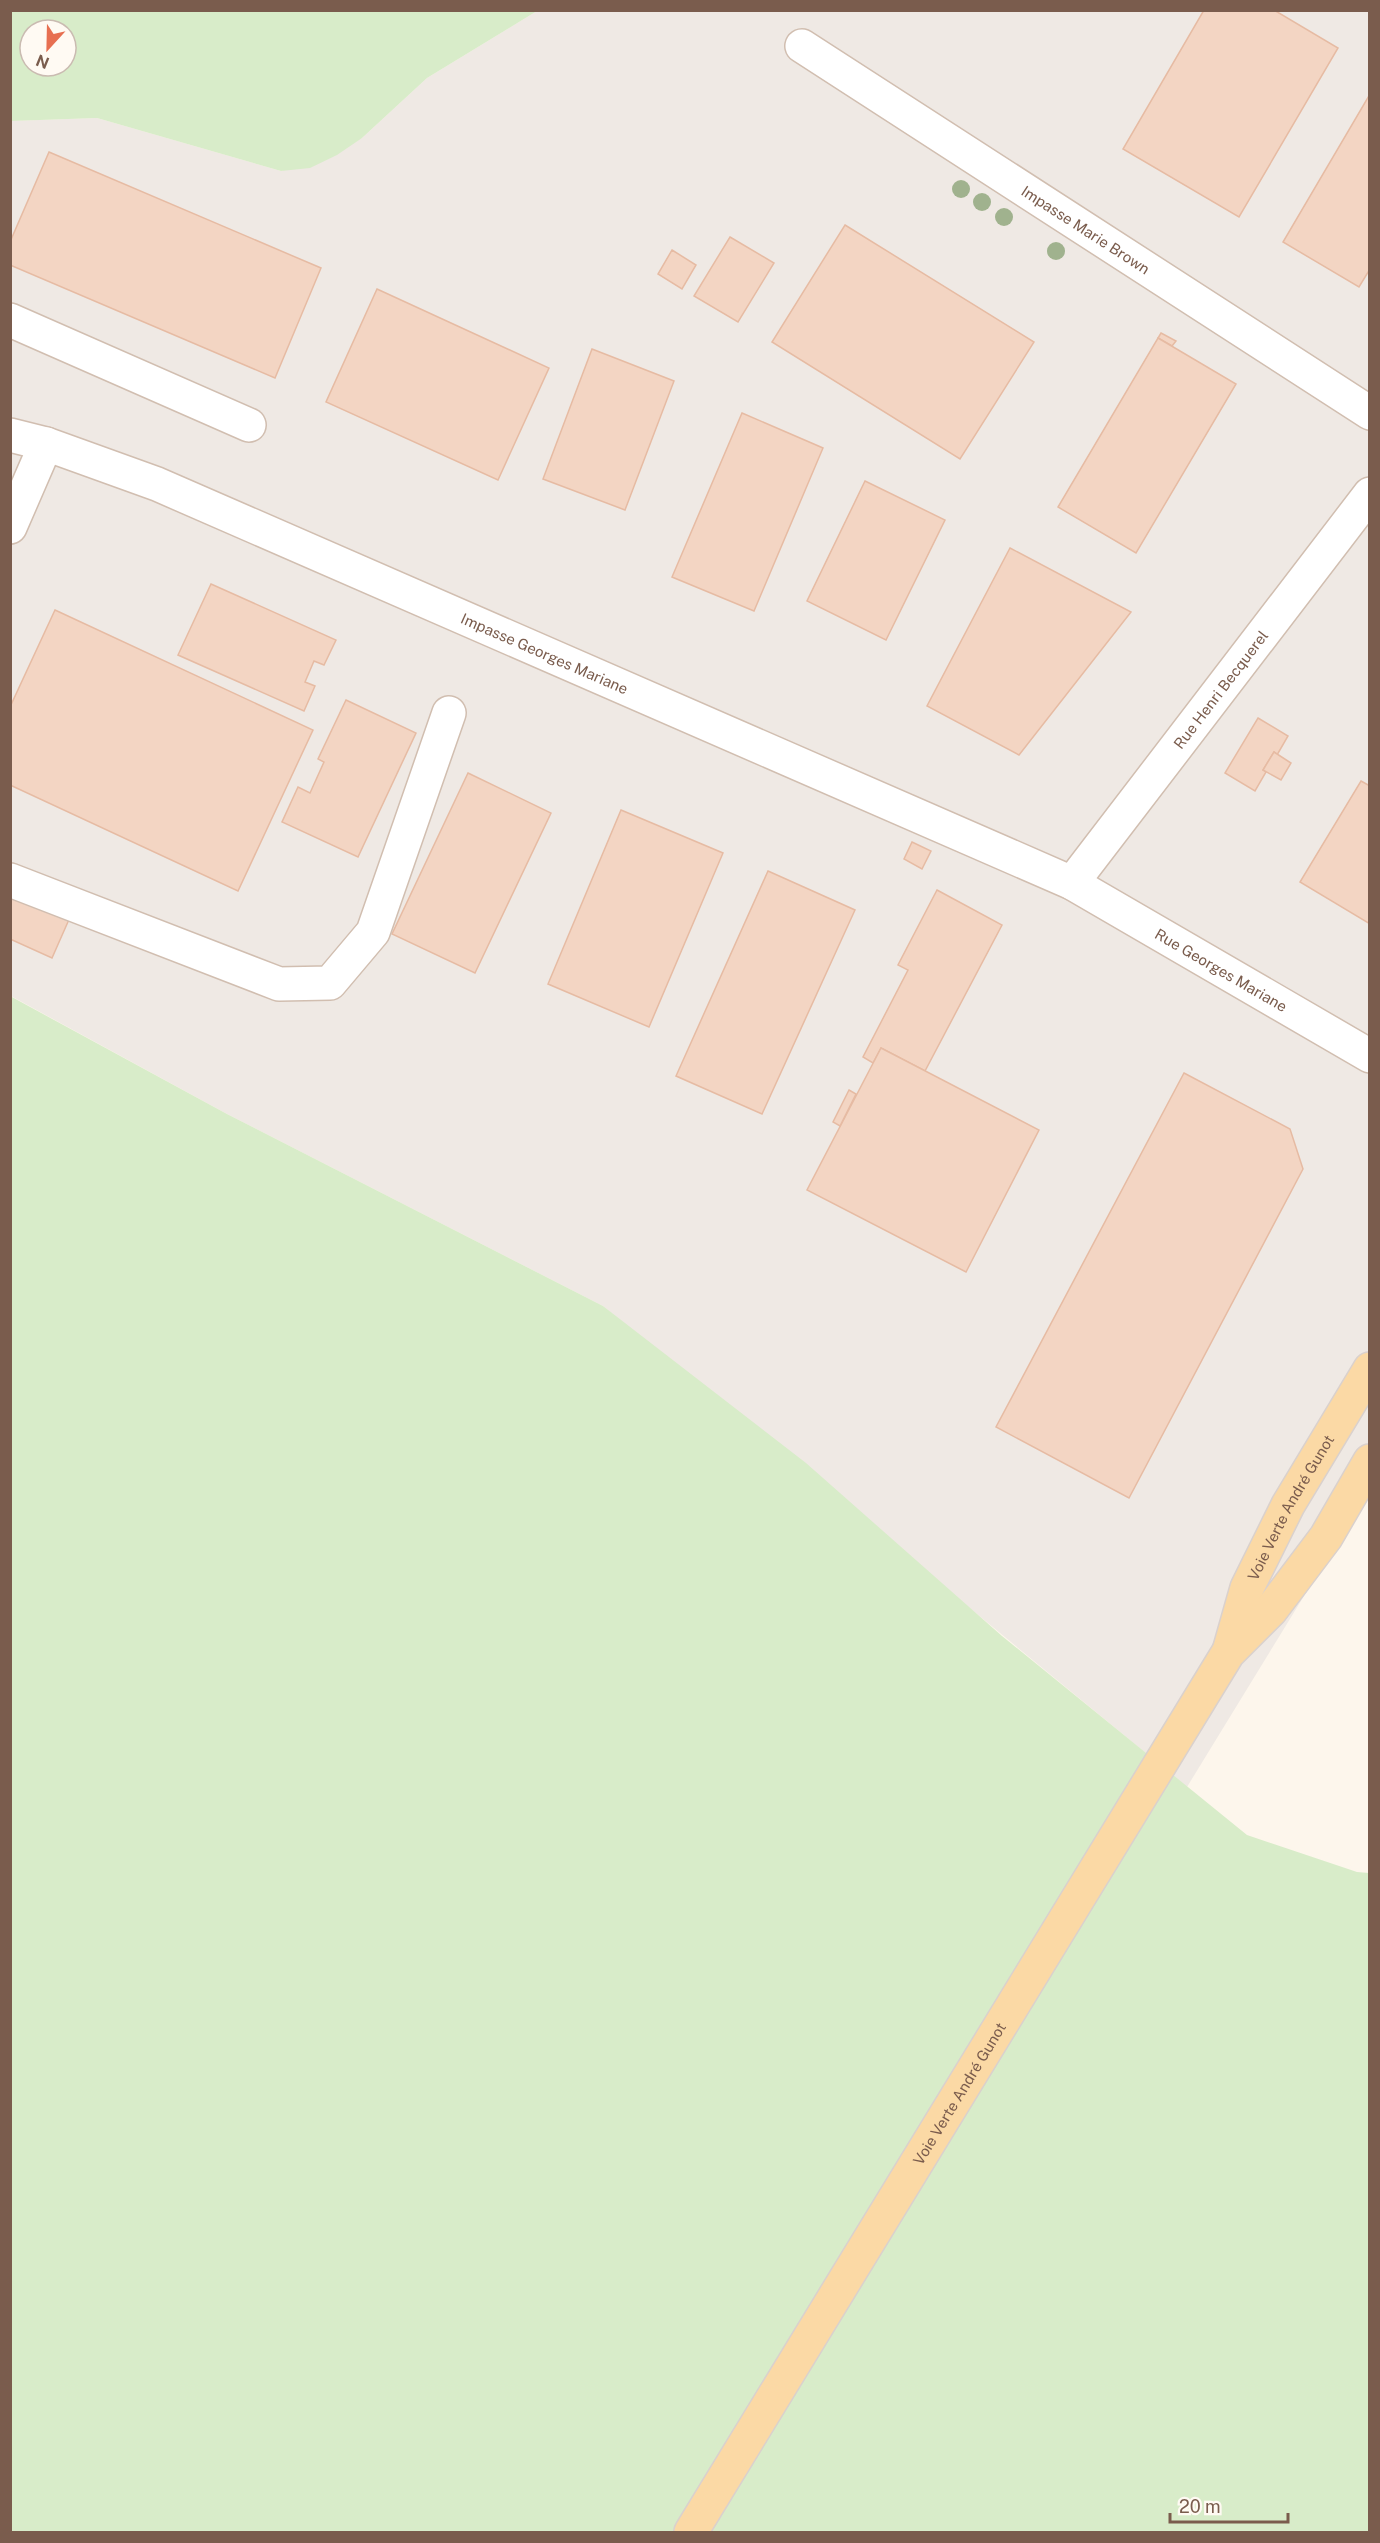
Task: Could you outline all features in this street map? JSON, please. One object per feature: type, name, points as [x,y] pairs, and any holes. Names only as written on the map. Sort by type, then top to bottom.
[{"type":"main road","name":"Voie Verte André Gunot","points":[[1228,1653],[1247,1588],[1288,1505],[1370,1369]]},
{"type":"main road","name":"Voie Verte André Gunot","points":[[691,2532],[1228,1653],[1271,1610],[1326,1537],[1370,1461]]},
{"type":"street","name":"Impasse Marie Brown","points":[[802,46],[1370,413]]},
{"type":"street","points":[[10,320],[249,425]]},
{"type":"street","name":"Impasse Georges Mariane","points":[[10,435],[46,444],[157,484],[1072,883]]},
{"type":"street","points":[[10,527],[46,444]]},
{"type":"street","name":"Rue Henri Becquerel","points":[[1072,883],[1370,494]]},
{"type":"street","points":[[10,880],[279,984],[330,982],[373,932],[449,713]]},
{"type":"street","name":"Rue Georges Mariane","points":[[1072,883],[1370,1056]]},
{"type":"shaded area","points":[[537,11],[1369,11],[1369,1490],[1187,1787],[603,1306],[227,1114],[11,996],[10,121],[97,118],[281,171],[362,138],[427,78]]},
{"type":"green space","points":[[11,10],[537,11],[427,78],[362,138],[337,155],[310,168],[281,171],[97,118],[11,121]]},
{"type":"green space","points":[[10,996],[227,1114],[603,1306],[806,1463],[1002,1636],[1247,1835],[1357,1872],[1369,1873],[1369,2532],[11,2532]]},
{"type":"building","points":[[1204,10],[1274,10],[1338,48],[1239,217],[1123,149]]},
{"type":"building","points":[[1370,94],[1370,269],[1359,287],[1283,242]]},
{"type":"building","points":[[49,152],[321,268],[275,378],[10,265],[10,242]]},
{"type":"building","points":[[845,225],[1034,342],[960,459],[772,342]]},
{"type":"building","points":[[730,237],[774,263],[738,322],[694,296]]},
{"type":"building","points":[[672,250],[696,265],[682,289],[658,274]]},
{"type":"building","points":[[377,289],[549,368],[498,480],[326,402]]},
{"type":"building","points":[[1161,333],[1176,341],[1172,346],[1158,338]]},
{"type":"building","points":[[1158,338],[1236,384],[1136,553],[1058,507]]},
{"type":"building","points":[[592,349],[674,381],[625,510],[543,479]]},
{"type":"building","points":[[742,413],[823,448],[754,611],[672,577]]},
{"type":"building","points":[[865,481],[945,520],[886,640],[807,601]]},
{"type":"building","points":[[1010,548],[1131,612],[1019,755],[927,706]]},
{"type":"building","points":[[211,584],[336,640],[324,665],[314,661],[305,682],[315,686],[304,711],[178,655]]},
{"type":"building","points":[[55,610],[313,730],[238,891],[10,785],[10,707]]},
{"type":"building","points":[[346,700],[416,733],[358,857],[282,822],[298,787],[310,793],[324,762],[318,759]]},
{"type":"building","points":[[1258,718],[1288,736],[1277,755],[1274,752],[1263,770],[1266,772],[1255,791],[1225,773]]},
{"type":"building","points":[[1274,752],[1291,763],[1281,780],[1263,770]]},
{"type":"building","points":[[468,773],[551,813],[475,973],[392,934]]},
{"type":"building","points":[[1361,781],[1370,786],[1370,924],[1300,882]]},
{"type":"building","points":[[621,810],[723,853],[649,1027],[548,984]]},
{"type":"building","points":[[912,842],[931,851],[922,869],[904,859]]},
{"type":"building","points":[[768,871],[855,910],[762,1114],[676,1076]]},
{"type":"building","points":[[14,890],[71,915],[52,958],[10,939],[10,899]]},
{"type":"building","points":[[937,890],[1002,925],[925,1071],[881,1048],[873,1063],[863,1057],[908,970],[898,965]]},
{"type":"building","points":[[881,1048],[1039,1130],[966,1272],[807,1190]]},
{"type":"building","points":[[1184,1073],[1290,1129],[1303,1169],[1129,1498],[996,1427]]},
{"type":"building","points":[[849,1090],[856,1094],[840,1126],[833,1122]]}]
